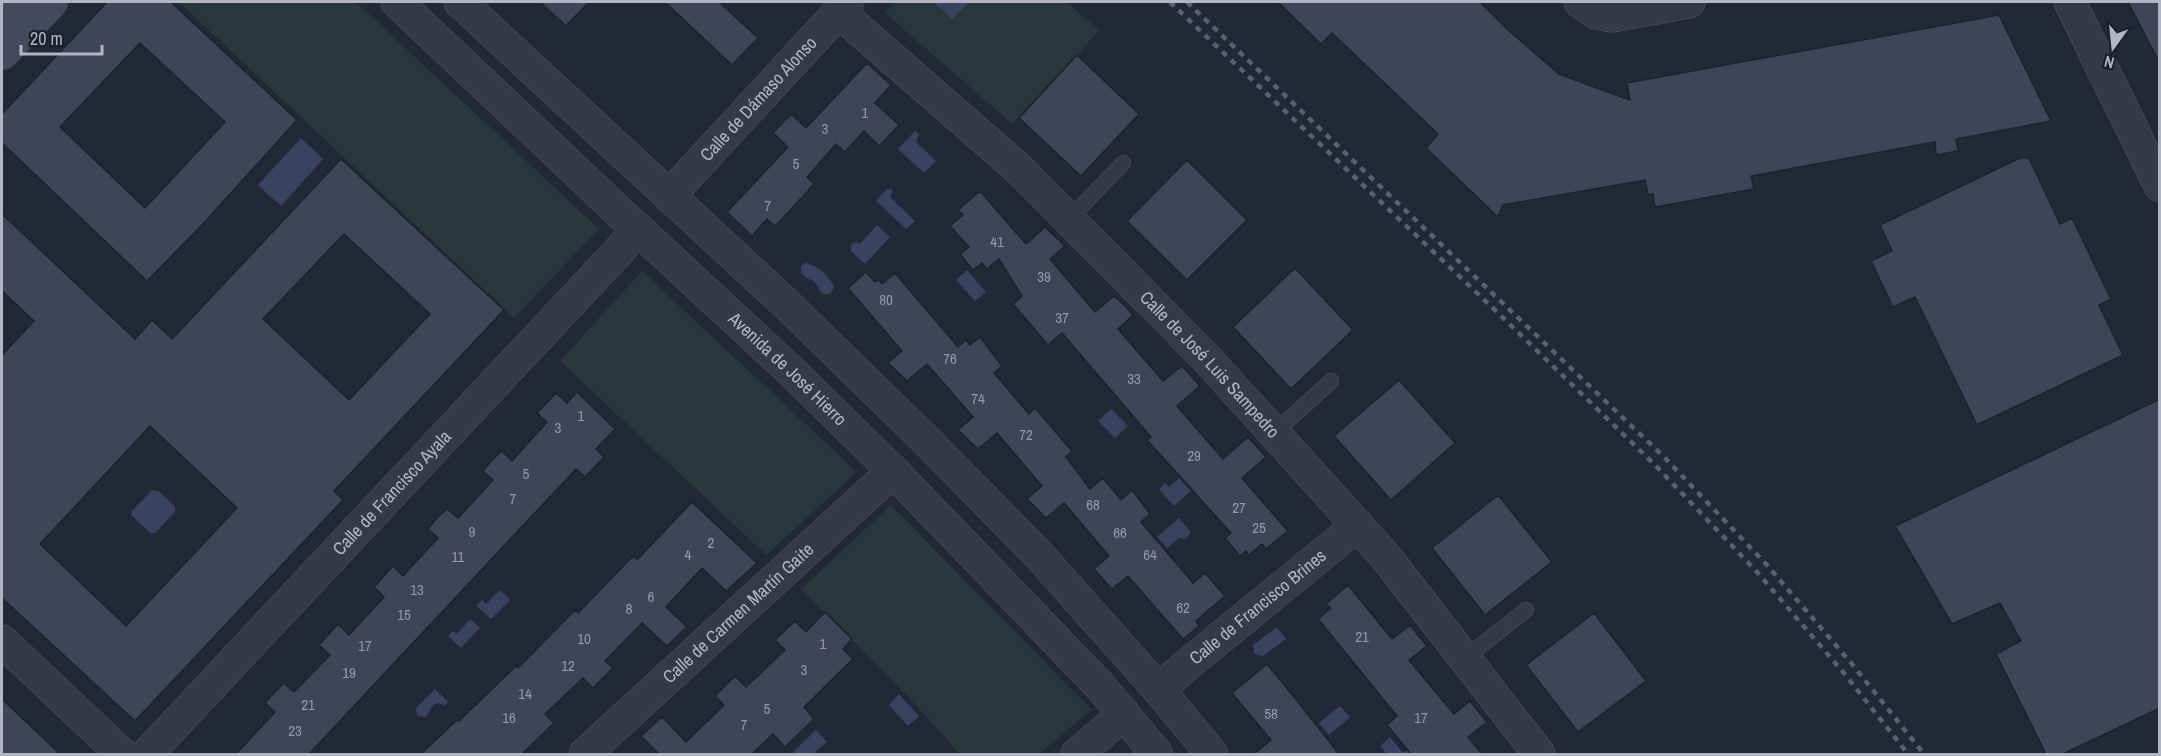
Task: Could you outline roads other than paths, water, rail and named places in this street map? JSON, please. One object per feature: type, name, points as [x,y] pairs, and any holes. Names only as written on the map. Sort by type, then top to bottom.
[{"type":"street","points":[[2,15],[14,2]]},
{"type":"street","points":[[2,53],[51,2]]},
{"type":"street","name":"Avenida de José Hierro","points":[[397,2],[791,371],[893,471],[1101,687],[1157,754]]},
{"type":"street","points":[[460,2],[783,302],[926,441],[1037,553],[1159,690],[1212,754]]},
{"type":"street","points":[[1580,2],[1596,13],[1612,16],[1689,2]]},
{"type":"street","points":[[2070,2],[2160,186]]},
{"type":"street","name":"Calle de Dámaso Alonso","points":[[669,196],[843,7]]},
{"type":"street","name":"Calle de José Luis Sampedro","points":[[843,7],[1020,170],[1208,360],[1385,556],[1539,754]]},
{"type":"street","name":"Calle de Francisco Ayala","points":[[147,754],[638,229]]},
{"type":"street","name":"Calle de Carmen Martín Gaite","points":[[585,754],[893,471]]},
{"type":"street","name":"Calle de Francisco Brines","points":[[1159,690],[1358,525]]},
{"type":"street","points":[[2,641],[123,754]]},
{"type":"street","points":[[1077,754],[1124,714]]},
{"type":"lane","points":[[1069,219],[1123,163]]},
{"type":"lane","points":[[1274,433],[1331,381]]},
{"type":"lane","points":[[1465,658],[1526,610]]},
{"type":"water","points":[[935,2],[969,2],[952,19]]},
{"type":"water","points":[[915,131],[919,134],[916,142],[936,161],[924,173],[898,149]]},
{"type":"water","points":[[301,138],[323,159],[281,206],[258,185]]},
{"type":"water","points":[[891,188],[893,191],[890,197],[915,221],[906,229],[876,201]]},
{"type":"water","points":[[877,225],[890,237],[865,264],[851,251],[851,244],[855,242],[860,244]]},
{"type":"water","points":[[806,263],[827,276],[834,288],[830,294],[822,294],[814,281],[801,273],[801,266]]},
{"type":"water","points":[[967,270],[986,292],[975,301],[956,280]]},
{"type":"water","points":[[1111,409],[1128,426],[1115,438],[1098,421]]},
{"type":"water","points":[[1179,478],[1191,491],[1174,506],[1159,489],[1165,483],[1169,487]]},
{"type":"water","points":[[152,490],[158,491],[175,506],[175,512],[155,533],[150,533],[131,515],[132,511]]},
{"type":"water","points":[[1179,518],[1190,534],[1186,539],[1179,538],[1167,548],[1157,537]]},
{"type":"water","points":[[500,590],[510,600],[491,619],[476,605],[482,600],[486,604]]},
{"type":"water","points":[[470,619],[480,628],[461,648],[448,636],[453,631],[457,634]]},
{"type":"water","points":[[1277,627],[1286,639],[1263,656],[1254,654],[1253,645]]},
{"type":"water","points":[[435,689],[448,702],[445,705],[438,703],[433,705],[426,717],[417,716],[416,708]]},
{"type":"water","points":[[899,694],[919,716],[908,726],[889,705]]},
{"type":"water","points":[[1340,706],[1350,717],[1329,735],[1319,723]]},
{"type":"water","points":[[816,730],[827,742],[813,754],[795,754],[793,752]]},
{"type":"water","points":[[1390,737],[1403,753],[1411,747],[1417,754],[1387,754],[1380,746]]},
{"type":"railway","points":[[1170,2],[1655,465],[1757,572],[1843,672],[1908,754]]},
{"type":"railway","points":[[1187,2],[1664,457],[1766,564],[1852,664],[1924,754]]}]
